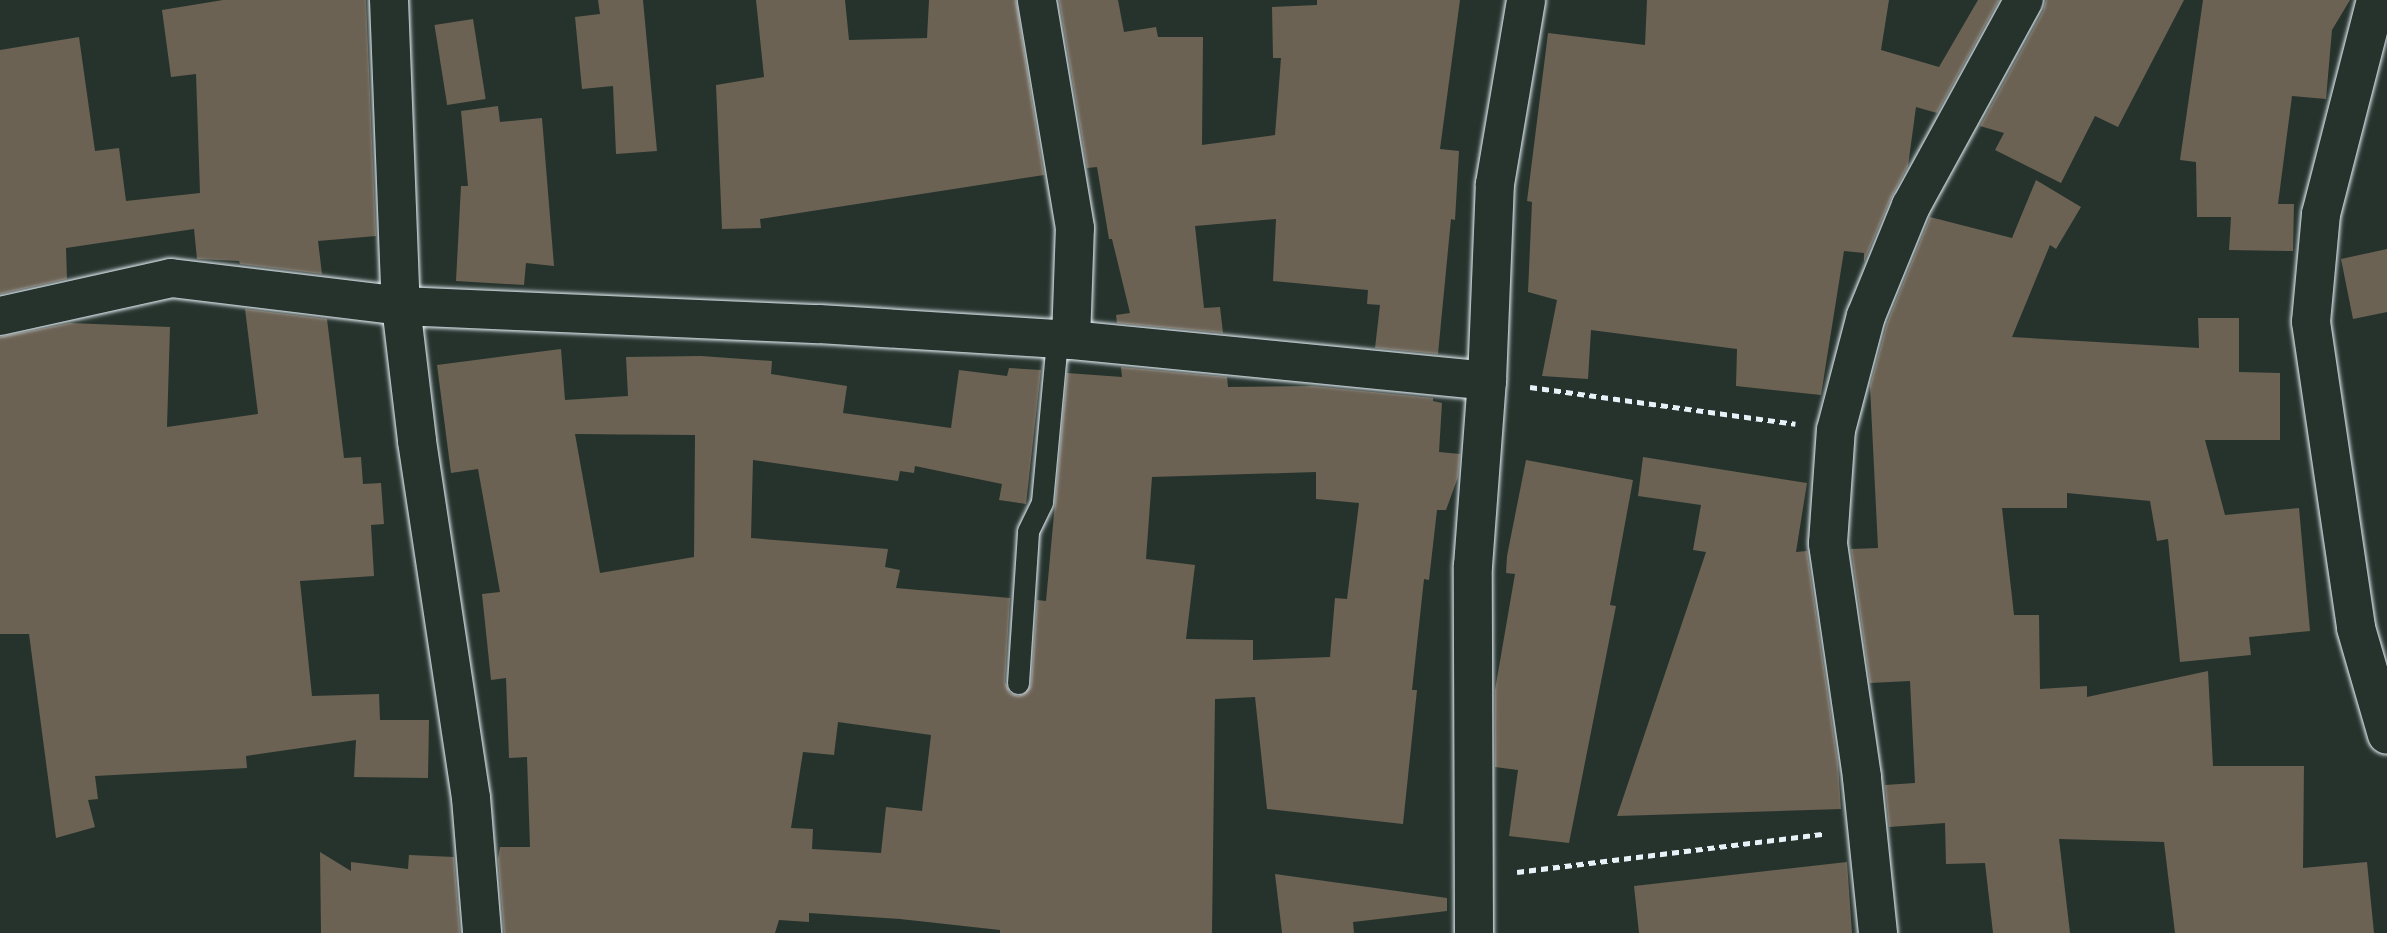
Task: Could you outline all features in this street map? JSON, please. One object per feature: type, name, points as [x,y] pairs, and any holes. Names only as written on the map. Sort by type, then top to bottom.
[{"type":"street","points":[[389,0],[401,306],[417,441],[471,798],[482,933]]},
{"type":"street","points":[[1037,0],[1075,228],[1064,340]]},
{"type":"street","points":[[1474,933],[1473,566],[1487,381],[1495,184],[1526,0]]},
{"type":"street","points":[[1878,933],[1867,828],[1828,543],[1836,430],[1866,316],[1911,206],[2024,0]]},
{"type":"street","points":[[2376,0],[2321,214],[2311,322],[2356,628],[2387,735]]},
{"type":"street","points":[[0,316],[171,278],[401,306],[819,324],[1064,340],[1487,381]]},
{"type":"lane","points":[[1018,683],[1028,531],[1042,502],[1064,340]]},
{"type":"path","points":[[1487,381],[1836,430]]},
{"type":"path","points":[[1473,877],[1867,828]]},
{"type":"building","points":[[223,0],[366,0],[376,236],[318,241],[322,274],[240,264],[239,261],[197,259],[194,229],[66,248],[67,279],[0,294],[0,50],[79,37],[95,151],[119,148],[126,201],[200,193],[196,74],[171,77],[162,10]]},
{"type":"building","points":[[598,0],[643,0],[657,151],[616,154],[613,86],[582,89],[575,17],[600,14]]},
{"type":"building","points":[[756,0],[845,0],[849,40],[927,38],[929,0],[1016,0],[1044,175],[760,219],[761,228],[722,229],[716,85],[764,77]]},
{"type":"building","points":[[1059,0],[1118,0],[1124,32],[1156,27],[1158,37],[1203,37],[1202,145],[1275,135],[1281,58],[1273,58],[1272,7],[1317,5],[1317,0],[1460,0],[1440,149],[1459,151],[1455,220],[1451,219],[1438,354],[1375,348],[1380,305],[1367,304],[1368,290],[1273,281],[1276,219],[1195,226],[1204,308],[1220,307],[1223,333],[1117,323],[1116,315],[1130,313],[1112,239],[1109,239],[1097,167],[1087,168]]},
{"type":"building","points":[[1647,0],[1889,0],[1881,50],[1939,67],[1978,0],[1999,0],[1937,113],[1916,107],[1908,166],[1891,198],[1864,262],[1864,253],[1844,251],[1821,395],[1736,386],[1737,349],[1591,330],[1588,379],[1542,376],[1557,300],[1528,292],[1532,202],[1527,201],[1548,33],[1645,45]]},
{"type":"building","points":[[2046,0],[2184,0],[2118,127],[2095,116],[2061,183],[1995,150],[2004,133],[1980,126],[2043,11]]},
{"type":"building","points":[[2203,0],[2350,0],[2332,30],[2326,99],[2292,96],[2278,204],[2294,204],[2293,251],[2229,250],[2231,217],[2197,217],[2196,162],[2180,160]]},
{"type":"building","points":[[473,19],[486,99],[447,105],[434,25]]},
{"type":"building","points":[[498,106],[500,122],[542,118],[554,266],[526,263],[524,285],[456,281],[461,186],[468,186],[461,111]]},
{"type":"building","points":[[2036,180],[2081,207],[2056,249],[2050,245],[2012,337],[2199,348],[2198,318],[2239,318],[2239,372],[2280,373],[2280,440],[2205,440],[2225,515],[2299,508],[2310,631],[2249,637],[2251,655],[2180,662],[2168,539],[2157,541],[2150,501],[2067,493],[2067,508],[2002,508],[2014,615],[2039,615],[2040,689],[2087,686],[2087,697],[2208,671],[2213,766],[2304,766],[2303,868],[2367,862],[2374,933],[2175,933],[2164,842],[2059,839],[2070,933],[1993,933],[1985,863],[1946,864],[1945,823],[1889,827],[1885,785],[1915,783],[1910,681],[1870,683],[1851,549],[1878,548],[1870,386],[1887,323],[1930,217],[2012,238]]},
{"type":"building","points":[[2387,249],[2387,312],[2353,319],[2341,259]]},
{"type":"building","points":[[245,309],[327,319],[344,458],[361,457],[363,484],[381,483],[384,524],[371,525],[374,576],[300,581],[312,696],[379,694],[380,720],[429,720],[428,778],[354,777],[356,740],[246,756],[247,768],[95,776],[98,799],[88,800],[95,827],[56,838],[29,634],[0,634],[0,337],[70,323],[170,327],[167,427],[258,414]]},
{"type":"building","points":[[561,349],[565,400],[628,396],[626,357],[701,356],[772,361],[771,374],[847,386],[843,413],[951,428],[959,370],[1007,376],[1009,368],[1041,370],[1026,504],[999,500],[1002,484],[915,466],[914,473],[900,471],[898,481],[753,460],[751,538],[888,549],[885,567],[900,570],[896,588],[1010,598],[1005,682],[1010,693],[1018,696],[1024,694],[1031,685],[1037,600],[1046,601],[1067,373],[1122,377],[1121,367],[1227,377],[1228,387],[1313,386],[1433,398],[1433,401],[1442,403],[1439,452],[1460,454],[1458,477],[1446,510],[1437,510],[1429,580],[1424,579],[1412,690],[1417,690],[1403,824],[1267,809],[1255,697],[1215,699],[1212,933],[1000,933],[1000,930],[900,919],[809,913],[809,922],[779,920],[775,933],[504,933],[498,859],[500,847],[530,847],[527,757],[509,758],[506,678],[491,680],[482,594],[500,592],[478,469],[451,473],[437,365]],"holes":[[[575,434],[695,435],[694,557],[600,573]],[[1316,472],[1316,499],[1359,503],[1347,599],[1335,598],[1330,657],[1253,660],[1253,640],[1186,639],[1195,565],[1146,559],[1152,477]],[[838,722],[931,735],[922,811],[886,807],[881,853],[812,849],[813,829],[791,828],[803,752],[834,755]]]},
{"type":"building","points":[[1643,457],[1807,483],[1796,552],[1807,551],[1838,764],[1841,809],[1617,816],[1706,552],[1693,550],[1701,505],[1638,496]]},
{"type":"building","points":[[1526,460],[1633,480],[1610,605],[1616,606],[1569,843],[1509,836],[1518,770],[1495,767],[1495,690],[1515,574],[1506,573],[1507,556]]},
{"type":"building","points":[[320,852],[351,871],[351,862],[408,869],[409,855],[454,857],[460,933],[321,933]]},
{"type":"building","points":[[1847,862],[1852,933],[1639,933],[1634,886]]},
{"type":"building","points":[[1275,874],[1447,898],[1447,911],[1353,922],[1354,933],[1282,933]]}]
